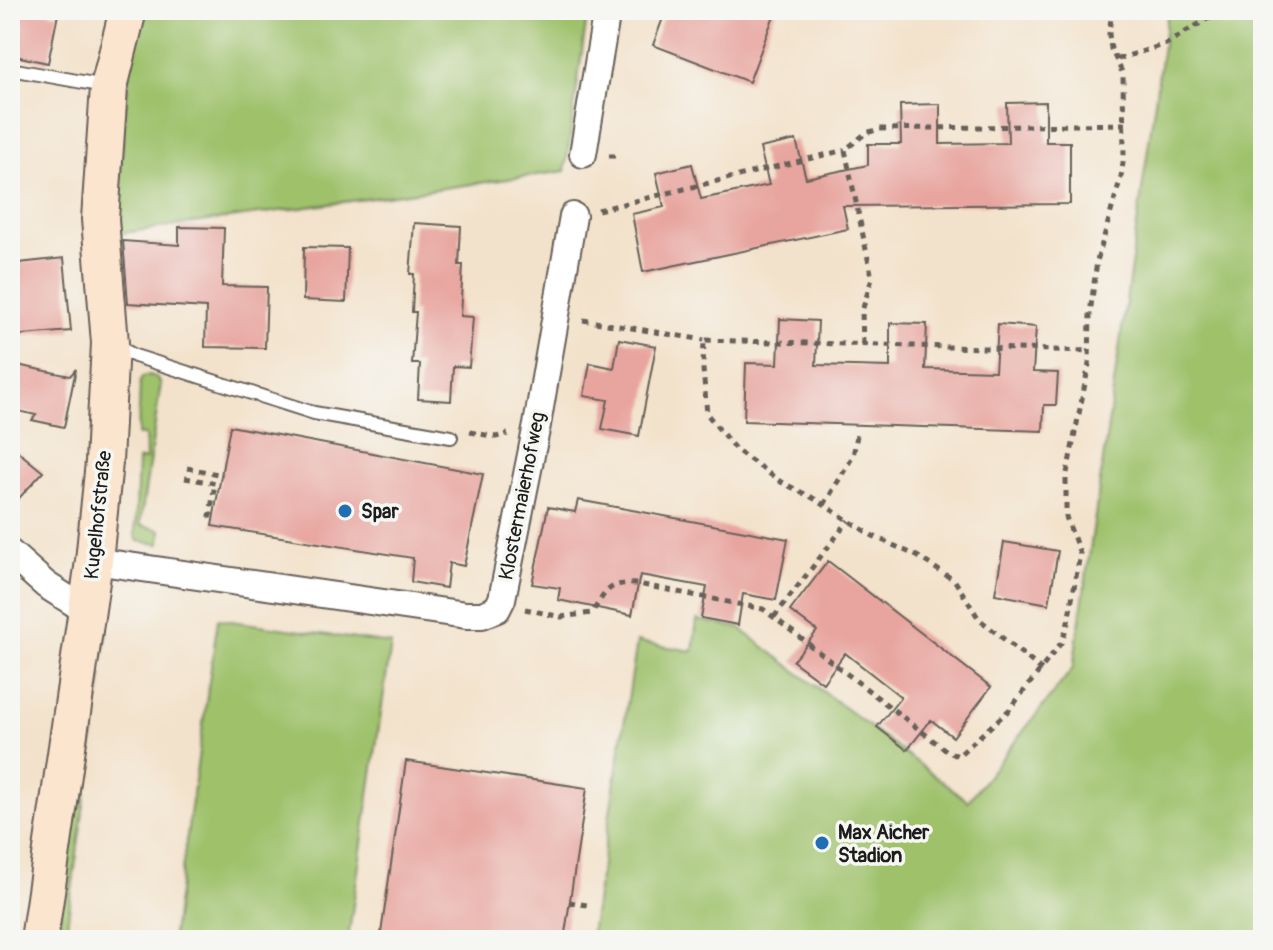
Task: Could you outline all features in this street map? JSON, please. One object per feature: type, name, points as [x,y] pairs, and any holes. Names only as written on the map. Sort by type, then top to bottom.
[{"type":"street","name":"Kugelhofstraße","points":[[39,940],[94,561],[104,462],[110,343],[100,219],[109,87],[128,10]]},
{"type":"street","points":[[583,154],[607,10]]},
{"type":"street","name":"Klostermaierhofweg","points":[[94,561],[466,615],[482,615],[497,609],[502,599],[537,425],[573,216]]},
{"type":"street","points":[[10,553],[46,585],[87,611]]},
{"type":"lane","points":[[10,69],[109,87]]},
{"type":"lane","points":[[110,343],[135,356],[314,413],[451,437]]},
{"type":"path","points":[[502,599],[533,612],[561,617],[592,613],[606,589],[619,583],[763,609],[947,751],[958,756],[1010,709],[1061,643],[1067,628],[1078,566],[1079,545],[1066,517],[1066,478],[1083,398],[1092,288],[1100,247],[1121,177],[1125,124],[1123,74],[1111,49],[1109,34],[1112,10]]},
{"type":"path","points":[[1118,59],[1166,44],[1222,10]]},
{"type":"path","points":[[573,216],[845,150],[866,133],[880,129],[1125,124]]},
{"type":"path","points":[[845,150],[872,278],[862,311],[863,344]]},
{"type":"path","points":[[555,315],[704,340],[1089,351]]},
{"type":"path","points":[[704,340],[707,414],[718,432],[751,462],[781,482],[896,548],[917,556],[955,581],[979,619],[1042,670]]},
{"type":"path","points":[[451,437],[453,429],[496,437],[537,425]]},
{"type":"path","points":[[824,505],[853,456],[858,430]]},
{"type":"path","points":[[187,468],[223,475]]},
{"type":"path","points":[[185,478],[215,483],[210,516],[213,517]]},
{"type":"path","points":[[774,617],[849,520]]},
{"type":"path","points":[[569,902],[587,905]]},
{"type":"green space","points":[[143,10],[588,10],[565,171],[115,234],[129,71]]},
{"type":"green space","points":[[1168,10],[1263,10],[1263,940],[590,940],[637,642],[693,651],[697,620],[739,628],[968,801],[1073,668]]},
{"type":"green space","points":[[142,377],[156,377],[161,384],[140,525],[161,530],[160,544],[138,541],[135,536],[138,460],[146,459],[145,435],[138,435],[140,382]]},
{"type":"green space","points":[[113,589],[103,658],[95,657],[103,602]]},
{"type":"green space","points":[[218,619],[391,644],[348,940],[172,940]]},
{"type":"green space","points":[[93,674],[102,675],[65,940],[57,940]]},
{"type":"building","points":[[10,10],[58,14],[48,63],[10,55]]},
{"type":"building","points":[[666,10],[776,10],[749,82],[653,45]]},
{"type":"building","points":[[1046,102],[1046,142],[1070,142],[1070,204],[843,206],[848,229],[643,272],[632,214],[664,207],[656,173],[692,164],[701,199],[769,185],[760,148],[796,140],[806,178],[868,165],[868,144],[901,144],[900,105],[940,104],[940,144],[1008,143],[1007,103]]},
{"type":"building","points":[[414,223],[461,226],[459,265],[463,265],[460,316],[473,317],[469,367],[453,366],[451,401],[418,399],[420,364],[412,364],[416,312],[412,312],[414,274],[410,274]]},
{"type":"building","points":[[179,227],[224,228],[222,286],[267,287],[265,348],[205,347],[206,308],[128,303],[123,241],[179,245]]},
{"type":"building","points":[[304,247],[348,248],[346,302],[303,300]]},
{"type":"building","points":[[64,258],[71,331],[10,336],[10,264]]},
{"type":"building","points":[[780,319],[818,321],[816,365],[890,367],[890,323],[927,324],[925,369],[995,371],[998,324],[1036,327],[1033,372],[1058,373],[1056,405],[1044,405],[1043,431],[744,421],[746,363],[778,364]]},
{"type":"building","points":[[619,339],[656,346],[639,436],[602,429],[608,400],[584,396],[590,363],[614,368]]},
{"type":"building","points":[[17,365],[70,376],[76,369],[64,427],[32,420],[36,415],[10,409]]},
{"type":"building","name":"Spar","points":[[230,426],[483,474],[464,566],[449,563],[446,588],[411,582],[413,558],[212,526]]},
{"type":"building","points":[[10,445],[43,472],[10,508]]},
{"type":"building","points":[[578,500],[788,539],[776,600],[743,594],[738,625],[701,618],[707,587],[640,575],[632,615],[558,600],[560,588],[532,584],[548,507],[575,512]]},
{"type":"building","points":[[1004,542],[1058,551],[1049,604],[995,594]]},
{"type":"building","points":[[828,561],[991,687],[953,737],[931,720],[907,750],[877,727],[901,697],[845,653],[823,683],[793,661],[817,631],[790,611]]},
{"type":"building","points":[[406,761],[587,788],[564,940],[380,940]]},
{"type":"place","name":"Spar","points":[[345,511]]},
{"type":"place","name":"Max Aicher Stadion","points":[[822,843]]}]
